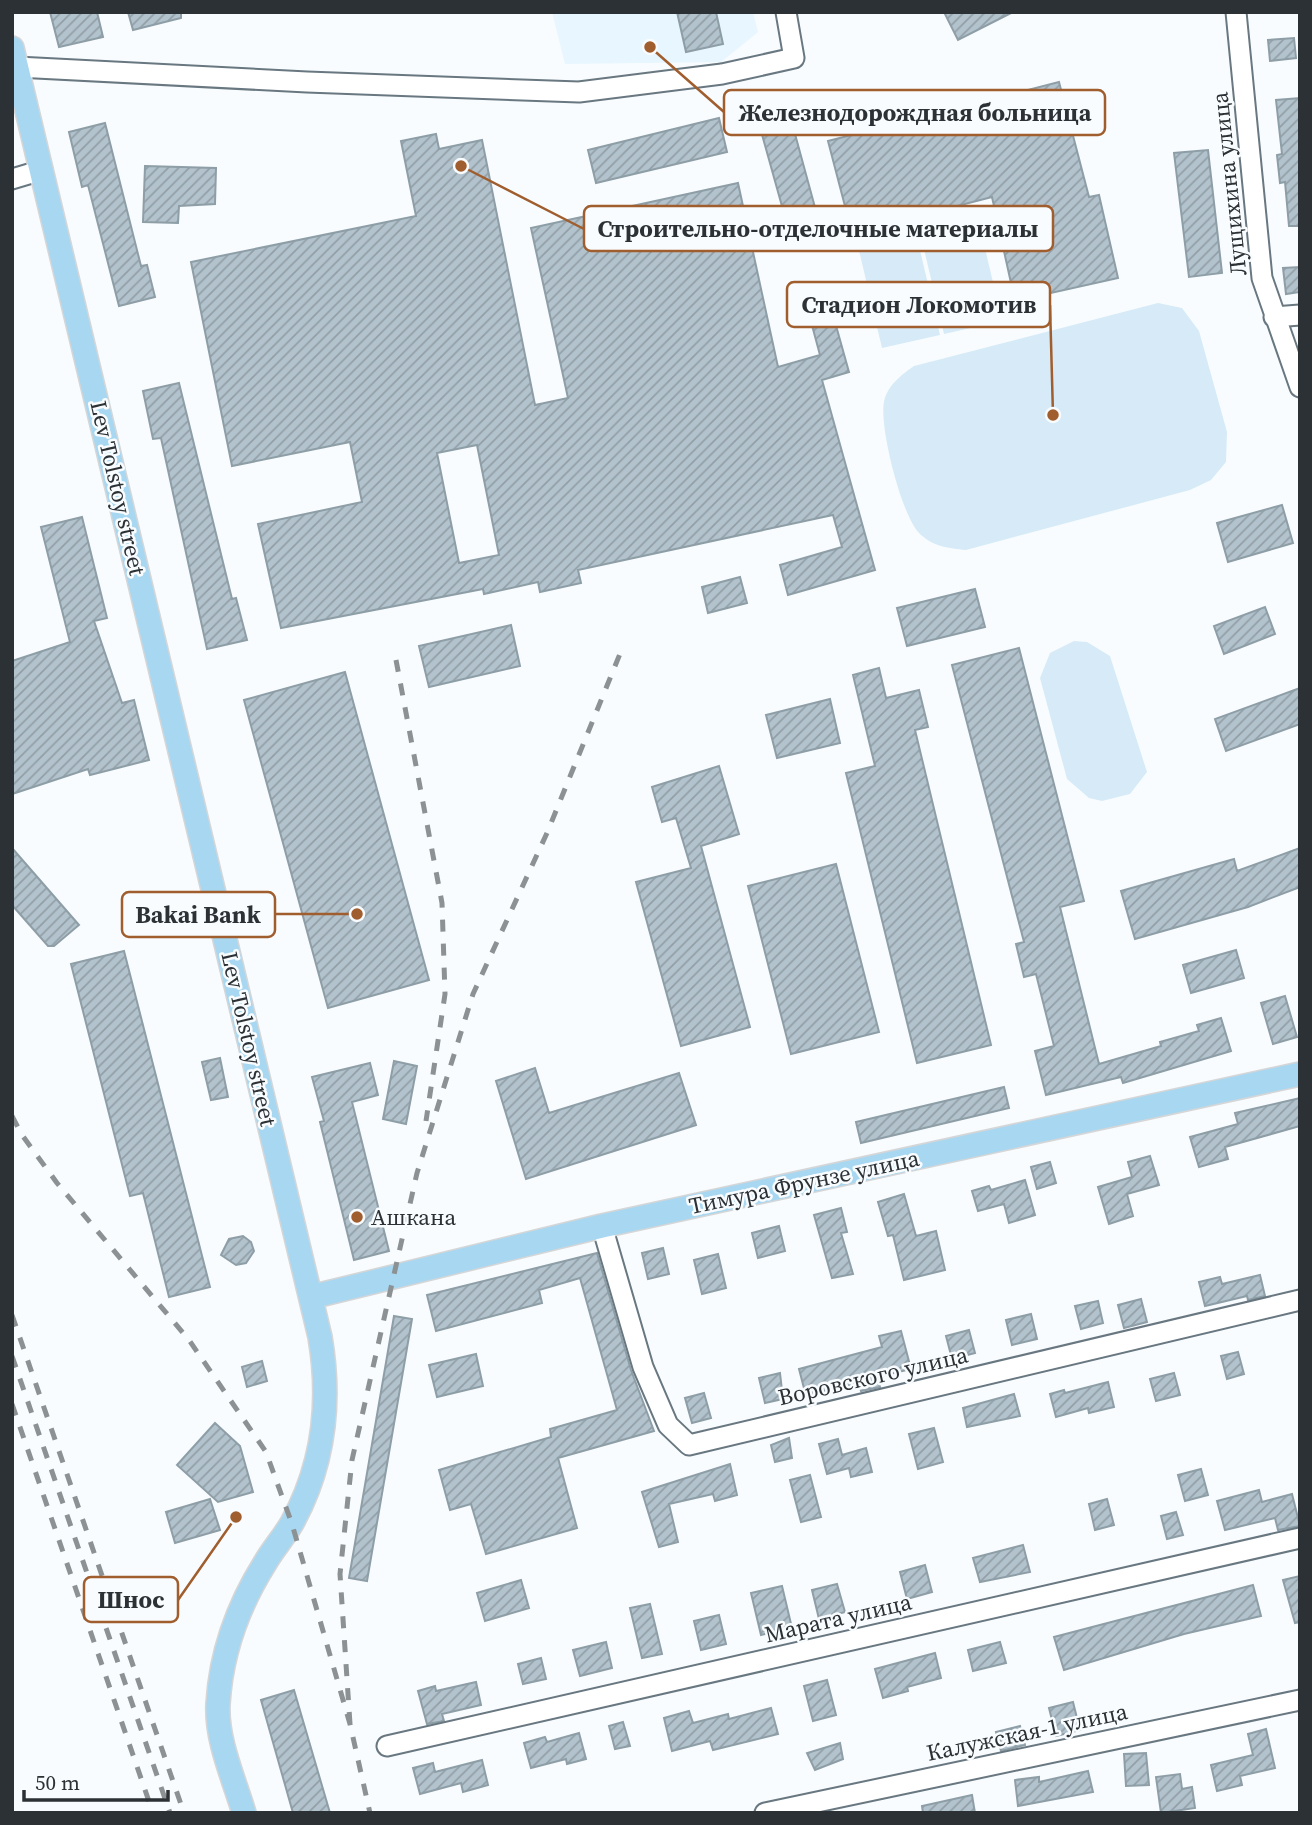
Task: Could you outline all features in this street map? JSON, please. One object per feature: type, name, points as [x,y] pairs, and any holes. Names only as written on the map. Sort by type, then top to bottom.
[{"type":"main road","name":"Lev Tolstoy street","points":[[15,57],[311,1297],[327,1375],[327,1413],[313,1477],[292,1524],[265,1563],[233,1622],[218,1706],[222,1739],[244,1813]]},
{"type":"main road","name":"Тимура Фрунзе улица","points":[[311,1297],[602,1226],[1300,1074]]},
{"type":"street","points":[[15,57],[307,82],[579,92],[722,74],[794,58],[786,12]]},
{"type":"street","name":"Лущихина улица","points":[[1236,12],[1262,278],[1300,387]]},
{"type":"street","points":[[12,179],[42,170]]},
{"type":"street","points":[[1274,317],[1300,315]]},
{"type":"street","name":"Воровского улица","points":[[602,1226],[643,1367],[668,1424],[689,1445],[1300,1300]]},
{"type":"street","name":"Марата улица","points":[[387,1746],[1300,1538]]},
{"type":"street","name":"Калужская-1 улица","points":[[765,1813],[1300,1700]]},
{"type":"shaded area","points":[[552,12],[753,12],[758,32],[721,62],[565,64]]},
{"type":"shaded area","points":[[977,214],[1002,321],[944,334],[919,228]]},
{"type":"shaded area","points":[[915,229],[940,335],[882,348],[857,242]]},
{"type":"shaded area","points":[[1158,303],[1182,308],[1199,331],[1227,432],[1226,462],[1211,480],[1190,490],[966,550],[948,548],[921,535],[906,511],[885,431],[884,402],[891,386],[900,377],[914,366]]},
{"type":"shaded area","points":[[1074,641],[1087,642],[1110,656],[1147,772],[1130,794],[1102,801],[1089,798],[1067,779],[1040,678],[1050,653]]},
{"type":"building","points":[[50,12],[97,12],[103,37],[59,47]]},
{"type":"building","points":[[128,12],[181,12],[181,18],[133,30]]},
{"type":"building","points":[[677,12],[716,12],[723,44],[686,52]]},
{"type":"building","points":[[944,12],[1013,12],[958,40]]},
{"type":"building","points":[[1294,38],[1296,58],[1270,61],[1268,40]]},
{"type":"building","points":[[1059,82],[1089,197],[1099,195],[1118,278],[1015,301],[992,197],[852,233],[828,141]]},
{"type":"building","points":[[1300,98],[1300,226],[1289,226],[1285,182],[1280,183],[1277,155],[1282,154],[1276,100]]},
{"type":"building","points":[[719,118],[727,152],[596,183],[588,150]]},
{"type":"building","points":[[105,123],[141,266],[147,265],[155,297],[119,306],[88,185],[82,187],[69,132]]},
{"type":"building","points":[[792,123],[822,233],[792,242],[761,131]]},
{"type":"building","points":[[436,134],[439,149],[482,140],[535,405],[568,398],[531,228],[738,183],[778,367],[820,355],[806,303],[828,297],[849,372],[822,380],[875,570],[788,595],[780,565],[842,547],[833,515],[578,570],[581,583],[540,592],[538,582],[484,594],[483,589],[281,628],[258,524],[362,502],[350,442],[232,466],[191,262],[416,216],[401,141]],"holes":[[[477,445],[499,555],[459,563],[437,453]]]},
{"type":"building","points":[[1208,150],[1222,273],[1189,277],[1174,153]]},
{"type":"building","points":[[145,166],[216,168],[215,204],[179,206],[178,223],[143,222]]},
{"type":"building","points":[[1300,267],[1300,292],[1286,294],[1283,268]]},
{"type":"building","points":[[179,383],[232,599],[236,598],[247,640],[207,649],[161,438],[153,439],[143,391]]},
{"type":"building","points":[[1282,505],[1293,543],[1228,562],[1217,523]]},
{"type":"building","points":[[82,517],[107,618],[94,621],[122,703],[134,700],[149,760],[90,775],[88,769],[12,794],[12,661],[70,642],[41,527]]},
{"type":"building","points":[[740,577],[747,603],[708,613],[702,587]]},
{"type":"building","points":[[975,589],[985,627],[907,646],[897,608]]},
{"type":"building","points":[[1265,607],[1275,634],[1224,654],[1214,626]]},
{"type":"building","points":[[511,625],[520,666],[429,687],[419,646]]},
{"type":"building","points":[[1019,648],[1084,901],[1060,907],[1099,1064],[1161,1046],[1160,1042],[1199,1031],[1197,1025],[1221,1018],[1231,1051],[1123,1083],[1121,1077],[1046,1095],[1035,1051],[1054,1046],[1036,974],[1024,977],[1016,944],[1024,942],[952,665]]},
{"type":"building","points":[[879,668],[886,698],[919,690],[928,727],[915,730],[991,1045],[917,1063],[846,773],[875,766],[853,675]]},
{"type":"building","points":[[345,672],[429,980],[328,1008],[244,700]]},
{"type":"building","points":[[1300,688],[1300,724],[1226,751],[1215,719]]},
{"type":"building","points":[[830,699],[840,743],[777,758],[766,715]]},
{"type":"building","points":[[719,766],[739,834],[701,846],[750,1027],[681,1046],[636,882],[691,868],[676,818],[662,822],[652,787]]},
{"type":"building","points":[[12,848],[79,925],[54,946],[48,946],[12,905]]},
{"type":"building","points":[[1300,848],[1300,887],[1248,907],[1135,939],[1121,891],[1234,859],[1237,871]]},
{"type":"building","points":[[836,864],[879,1032],[791,1054],[748,886]]},
{"type":"building","points":[[1236,950],[1244,978],[1191,993],[1183,965]]},
{"type":"building","points":[[124,951],[210,1287],[169,1297],[143,1193],[130,1196],[71,964]]},
{"type":"building","points":[[1285,996],[1297,1037],[1273,1044],[1261,1003]]},
{"type":"building","points":[[220,1058],[228,1097],[211,1100],[202,1062]]},
{"type":"building","points":[[394,1061],[417,1066],[406,1124],[383,1119]]},
{"type":"building","points":[[370,1063],[378,1095],[352,1102],[389,1251],[354,1260],[320,1122],[324,1121],[312,1077]]},
{"type":"building","points":[[535,1068],[549,1113],[679,1073],[696,1125],[526,1179],[496,1081]]},
{"type":"building","points":[[1004,1087],[1009,1108],[861,1143],[856,1122]]},
{"type":"building","points":[[1300,1098],[1300,1126],[1225,1147],[1228,1159],[1199,1167],[1190,1137],[1238,1124],[1235,1113]]},
{"type":"building","points":[[1150,1156],[1159,1185],[1127,1194],[1133,1216],[1109,1224],[1098,1187],[1132,1177],[1128,1162]]},
{"type":"building","points":[[1050,1162],[1056,1183],[1037,1189],[1031,1167]]},
{"type":"building","points":[[1025,1180],[1035,1215],[1009,1223],[1004,1204],[978,1211],[972,1191],[989,1186],[991,1190]]},
{"type":"building","points":[[904,1194],[916,1236],[936,1231],[945,1270],[904,1280],[893,1235],[888,1236],[878,1202]]},
{"type":"building","points":[[841,1208],[847,1232],[841,1233],[853,1274],[832,1278],[814,1215]]},
{"type":"building","points":[[779,1226],[785,1251],[758,1258],[752,1233]]},
{"type":"building","points":[[243,1236],[251,1242],[254,1251],[246,1263],[236,1265],[221,1255],[229,1239]]},
{"type":"building","points":[[663,1248],[669,1274],[648,1279],[642,1253]]},
{"type":"building","points":[[597,1253],[631,1370],[654,1431],[558,1458],[577,1528],[486,1554],[471,1504],[450,1510],[439,1470],[551,1437],[550,1429],[617,1410],[580,1278],[539,1290],[542,1303],[436,1331],[427,1295]]},
{"type":"building","points":[[718,1254],[726,1288],[702,1294],[694,1260]]},
{"type":"building","points":[[1260,1275],[1265,1296],[1248,1300],[1247,1296],[1205,1306],[1199,1282],[1220,1277],[1222,1284]]},
{"type":"building","points":[[1141,1299],[1147,1322],[1124,1328],[1118,1305]]},
{"type":"building","points":[[1098,1301],[1103,1323],[1081,1329],[1075,1306]]},
{"type":"building","points":[[1031,1314],[1037,1339],[1012,1345],[1006,1320]]},
{"type":"building","points":[[394,1316],[412,1319],[367,1581],[349,1578]]},
{"type":"building","points":[[969,1330],[975,1353],[952,1359],[946,1336]]},
{"type":"building","points":[[901,1331],[911,1369],[877,1377],[880,1387],[861,1391],[859,1383],[806,1396],[799,1369],[882,1347],[879,1336]]},
{"type":"building","points":[[1238,1352],[1244,1374],[1227,1379],[1221,1356]]},
{"type":"building","points":[[476,1354],[483,1386],[437,1397],[429,1365]]},
{"type":"building","points":[[262,1361],[267,1381],[247,1387],[242,1367]]},
{"type":"building","points":[[780,1373],[783,1399],[765,1403],[759,1378]]},
{"type":"building","points":[[1174,1373],[1180,1395],[1156,1401],[1150,1379]]},
{"type":"building","points":[[1108,1382],[1114,1407],[1089,1413],[1088,1408],[1056,1417],[1050,1394]]},
{"type":"building","points":[[704,1393],[711,1418],[692,1423],[685,1398]]},
{"type":"building","points":[[1014,1394],[1020,1416],[967,1427],[963,1408]]},
{"type":"building","points":[[215,1423],[240,1446],[253,1492],[218,1502],[177,1465]]},
{"type":"building","points":[[934,1428],[943,1462],[918,1469],[909,1434]]},
{"type":"building","points":[[789,1438],[792,1458],[775,1462],[771,1445]]},
{"type":"building","points":[[838,1439],[842,1455],[866,1448],[872,1472],[851,1477],[849,1468],[827,1474],[819,1444]]},
{"type":"building","points":[[730,1464],[737,1495],[715,1501],[713,1494],[669,1504],[678,1542],[659,1547],[642,1492]]},
{"type":"building","points":[[1201,1469],[1208,1495],[1185,1501],[1178,1475]]},
{"type":"building","points":[[810,1475],[821,1517],[801,1522],[790,1480]]},
{"type":"building","points":[[1259,1490],[1262,1502],[1292,1494],[1300,1526],[1278,1530],[1275,1518],[1225,1530],[1217,1501]]},
{"type":"building","points":[[210,1499],[220,1530],[175,1543],[166,1512]]},
{"type":"building","points":[[1107,1499],[1114,1525],[1095,1530],[1089,1504]]},
{"type":"building","points":[[1176,1512],[1183,1535],[1167,1539],[1161,1516]]},
{"type":"building","points":[[1023,1545],[1030,1572],[980,1582],[973,1558]]},
{"type":"building","points":[[925,1565],[932,1592],[907,1599],[900,1572]]},
{"type":"building","points":[[1300,1576],[1300,1622],[1295,1623],[1283,1580]]},
{"type":"building","points":[[521,1580],[529,1608],[485,1621],[477,1593]]},
{"type":"building","points":[[837,1584],[845,1612],[819,1619],[812,1590]]},
{"type":"building","points":[[1253,1585],[1261,1616],[1184,1634],[1064,1670],[1054,1637]]},
{"type":"building","points":[[782,1586],[792,1628],[761,1635],[751,1593]]},
{"type":"building","points":[[650,1604],[662,1654],[642,1658],[630,1608]]},
{"type":"building","points":[[719,1615],[726,1644],[701,1650],[694,1621]]},
{"type":"building","points":[[606,1642],[612,1668],[580,1676],[573,1650]]},
{"type":"building","points":[[1000,1642],[1006,1663],[973,1671],[968,1650]]},
{"type":"building","points":[[935,1653],[941,1678],[907,1687],[908,1691],[883,1698],[875,1669]]},
{"type":"building","points":[[541,1658],[546,1679],[523,1684],[518,1664]]},
{"type":"building","points":[[827,1680],[836,1715],[813,1721],[804,1686]]},
{"type":"building","points":[[476,1682],[481,1705],[442,1714],[444,1721],[427,1724],[418,1691],[435,1686],[436,1691]]},
{"type":"building","points":[[294,1690],[330,1813],[293,1813],[261,1700]]},
{"type":"building","points":[[1073,1702],[1080,1730],[1056,1736],[1049,1708]]},
{"type":"building","points":[[771,1708],[778,1734],[713,1750],[710,1741],[672,1751],[664,1718],[689,1711],[693,1723],[728,1714],[729,1719]]},
{"type":"building","points":[[623,1722],[630,1746],[615,1749],[609,1726]]},
{"type":"building","points":[[1020,1726],[1025,1745],[1001,1751],[996,1732]]},
{"type":"building","points":[[1266,1729],[1275,1768],[1240,1776],[1242,1785],[1217,1791],[1211,1765],[1253,1755],[1248,1734]]},
{"type":"building","points":[[579,1733],[586,1759],[567,1764],[566,1759],[531,1768],[524,1743],[545,1737],[547,1742]]},
{"type":"building","points":[[840,1743],[843,1759],[815,1770],[807,1753]]},
{"type":"building","points":[[1146,1753],[1149,1785],[1126,1786],[1124,1754]]},
{"type":"building","points":[[482,1760],[488,1785],[463,1792],[461,1783],[420,1794],[413,1768],[433,1763],[435,1772]]},
{"type":"building","points":[[1088,1771],[1093,1792],[1018,1806],[1015,1780],[1039,1777],[1039,1782]]},
{"type":"building","points":[[1180,1774],[1182,1789],[1192,1787],[1195,1808],[1161,1813],[1156,1777]]},
{"type":"building","points":[[972,1795],[975,1813],[923,1813],[922,1806]]},
{"type":"railway","points":[[350,1724],[340,1574],[352,1460],[417,1173],[473,994],[547,833],[624,644]]},
{"type":"railway","points":[[396,660],[442,903],[445,994],[426,1121]]},
{"type":"railway","points":[[12,1116],[22,1135],[57,1183],[189,1340],[266,1452],[292,1524],[350,1724],[370,1813]]},
{"type":"railway","points":[[12,1315],[184,1813]]},
{"type":"railway","points":[[12,1356],[170,1813]]},
{"type":"railway","points":[[12,1404],[153,1813]]},
{"type":"place","name":"Железнодорождная больница","points":[[650,47]]},
{"type":"place","name":"Строительно-отделочные материалы","points":[[461,166]]},
{"type":"place","name":"Стадион Локомотив","points":[[1053,415]]},
{"type":"place","name":"Bakai Bank","points":[[357,914]]},
{"type":"place","name":"Ашкана","points":[[357,1217]]},
{"type":"place","name":"Шнос","points":[[236,1517]]}]
